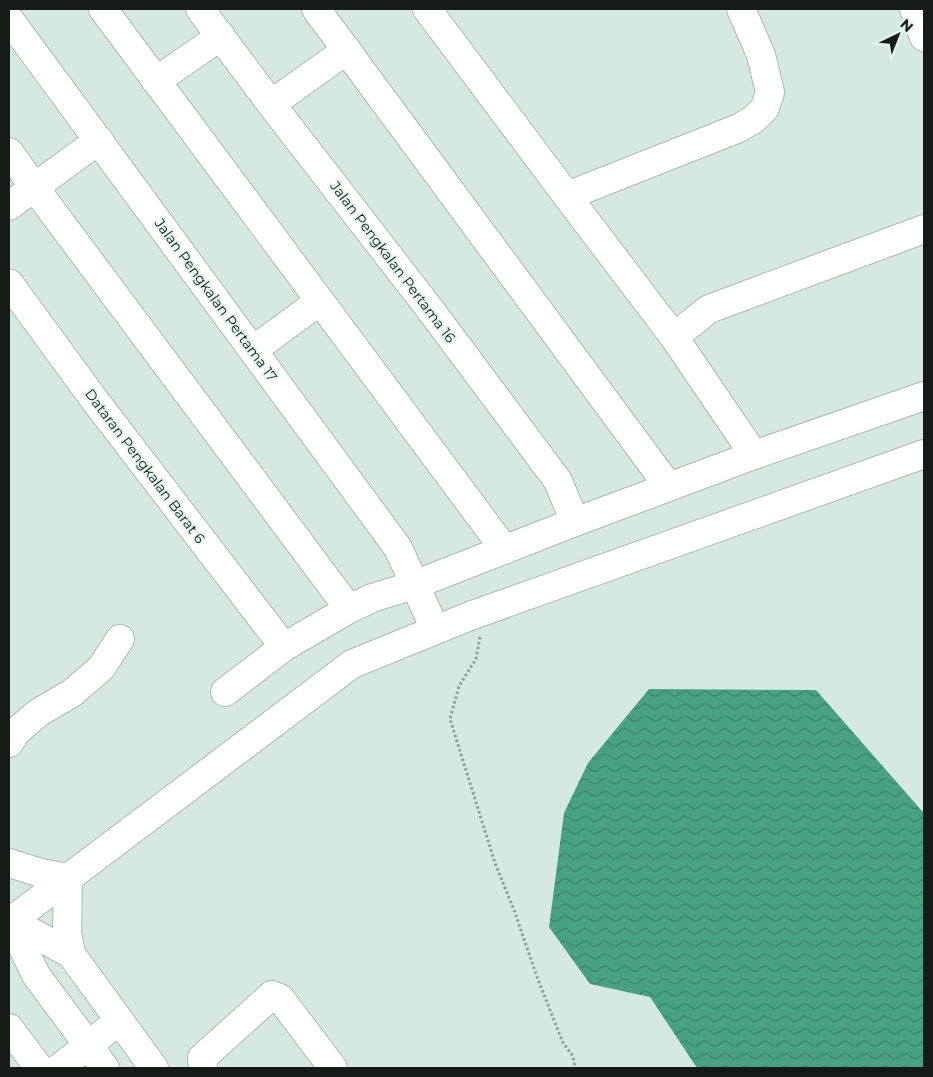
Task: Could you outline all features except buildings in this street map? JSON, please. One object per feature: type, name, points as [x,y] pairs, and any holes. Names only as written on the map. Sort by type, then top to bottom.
[{"type":"street","points":[[102,9],[505,550]]},
{"type":"street","name":"Jalan Pengkalan Pertama 16","points":[[200,9],[429,308],[558,481],[574,522]]},
{"type":"street","points":[[316,9],[669,488]]},
{"type":"street","points":[[427,9],[674,337],[754,455]]},
{"type":"street","points":[[567,196],[739,128],[754,119],[765,108],[770,92],[761,55],[741,9]]},
{"type":"street","points":[[914,9],[924,37]]},
{"type":"street","name":"Jalan Pengkalan Pertama 17","points":[[9,19],[398,548],[435,629]]},
{"type":"street","points":[[156,81],[220,36]]},
{"type":"street","points":[[271,104],[346,50]]},
{"type":"street","points":[[9,206],[99,140]]},
{"type":"street","points":[[9,152],[349,609]]},
{"type":"street","points":[[674,337],[710,309],[924,229]]},
{"type":"street","name":"Dataran Pengkalan Barat 6","points":[[9,282],[96,402],[284,647]]},
{"type":"street","points":[[252,350],[320,301]]},
{"type":"street","points":[[225,692],[284,647],[349,609],[372,598],[414,585],[574,522],[754,455],[924,396]]},
{"type":"street","points":[[10,920],[352,664],[470,616],[924,454]]},
{"type":"street","points":[[9,743],[17,731],[38,713],[72,693],[101,668],[120,639]]},
{"type":"street","points":[[9,863],[41,874],[68,878]]},
{"type":"street","points":[[68,878],[67,932],[71,954]]},
{"type":"street","points":[[10,920],[71,954],[154,1068]]},
{"type":"street","points":[[10,920],[36,975],[105,1068]]},
{"type":"street","points":[[202,1063],[272,995],[280,998],[333,1068]]},
{"type":"street","points":[[59,1068],[119,1020]]},
{"type":"street","points":[[9,1028],[38,1068]]},
{"type":"path","points":[[470,616],[480,635],[476,659],[459,686],[450,719],[495,863],[563,1043],[573,1056],[574,1068]]},
{"type":"water","points":[[649,689],[816,690],[924,812],[924,1068],[697,1068],[650,997],[590,984],[549,927],[564,813],[588,763]]}]
